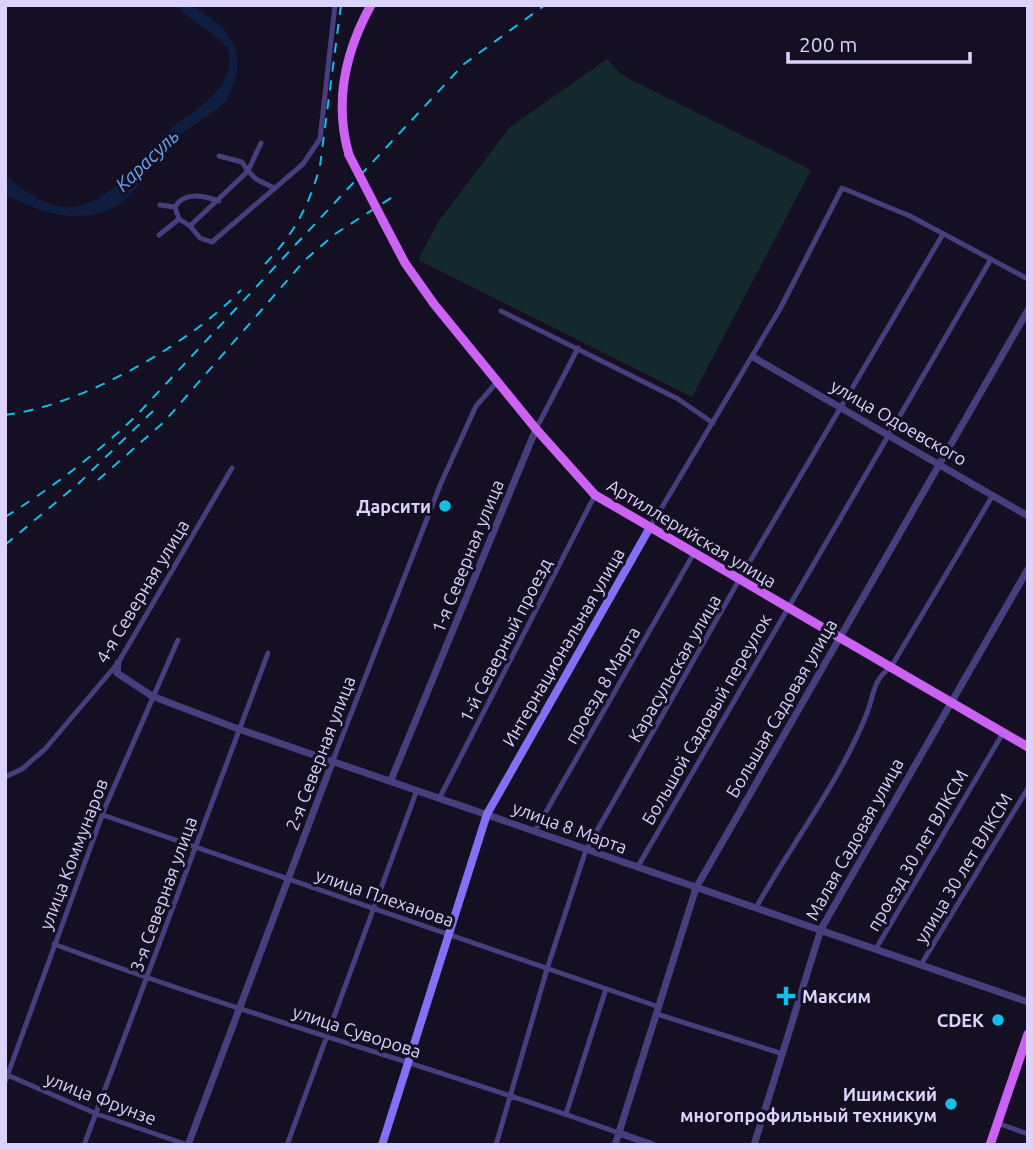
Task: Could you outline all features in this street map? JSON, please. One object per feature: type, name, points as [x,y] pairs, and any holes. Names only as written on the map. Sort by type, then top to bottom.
[{"type":"main road","name":"Артиллерийская улица","points":[[371,5],[354,39],[343,84],[341,115],[349,155],[405,263],[434,304],[536,429],[595,495],[649,529],[1028,747]]},
{"type":"main road","name":"Интернациональная улица","points":[[382,1145],[487,814],[649,529]]},
{"type":"main road","points":[[990,1145],[1028,1034]]},
{"type":"street","points":[[175,207],[179,219],[190,226],[200,238],[212,242],[303,164],[320,139],[335,5]]},
{"type":"street","points":[[190,226],[248,171],[261,143]]},
{"type":"street","points":[[219,156],[242,162],[256,180],[274,188]]},
{"type":"street","name":"Интернациональная улица","points":[[649,529],[753,357],[801,271],[842,188],[943,234]]},
{"type":"street","points":[[175,207],[179,201],[198,195],[219,201]]},
{"type":"street","points":[[160,205],[175,207]]},
{"type":"street","points":[[159,235],[179,219]]},
{"type":"street","points":[[943,234],[1028,279]]},
{"type":"street","name":"Карасульская улица","points":[[496,1145],[547,969],[586,850],[739,580],[943,234]]},
{"type":"street","name":"Большой Садовый переулок","points":[[637,868],[786,607],[890,435],[991,259]]},
{"type":"street","name":"Большая Садовая улица","points":[[615,1145],[696,888],[1028,310]]},
{"type":"street","points":[[500,311],[678,399],[713,422]]},
{"type":"street","name":"1-я Северная улица","points":[[391,780],[536,429],[578,348]]},
{"type":"street","name":"улица Одоевского","points":[[753,357],[1028,516]]},
{"type":"street","name":"2-я Северная улица","points":[[188,1145],[440,483],[476,407],[498,381]]},
{"type":"street","name":"4-я Северная улица","points":[[5,777],[22,769],[46,749],[118,663],[232,468]]},
{"type":"street","name":"1-й Северный проезд","points":[[440,797],[595,495]]},
{"type":"street","points":[[757,906],[832,781],[867,715],[873,690],[882,673],[891,667],[993,495]]},
{"type":"street","name":"проезд 8 Марта","points":[[535,831],[694,554]]},
{"type":"street","name":"Малая Садовая улица","points":[[754,1145],[821,929],[949,702],[1028,569]]},
{"type":"street","name":"улица Коммунаров","points":[[6,1078],[103,815],[178,640]]},
{"type":"street","name":"3-я Северная улица","points":[[84,1145],[268,653]]},
{"type":"street","points":[[107,674],[117,673],[118,663]]},
{"type":"street","name":"улица 8 Марта","points":[[117,673],[152,696],[239,729],[637,868],[877,947],[1028,1002]]},
{"type":"street","name":"проезд 30 лет ВЛКСМ","points":[[877,947],[1003,733]]},
{"type":"street","name":"улица 30 лет ВЛКСМ","points":[[922,963],[1028,788]]},
{"type":"street","points":[[287,1145],[417,789]]},
{"type":"street","name":"улица Плеханова","points":[[103,815],[194,849],[288,878],[606,989],[658,1011],[783,1054]]},
{"type":"street","name":"улица Суворова","points":[[54,944],[238,1011],[328,1037],[653,1145]]},
{"type":"street","points":[[566,1114],[606,989]]},
{"type":"street","name":"улица Фрунзе","points":[[6,1078],[97,1114],[188,1145]]},
{"type":"street","points":[[997,1123],[1028,1134]]},
{"type":"green space","points":[[607,59],[622,75],[811,170],[692,397],[418,260],[438,222],[510,127]]},
{"type":"water","name":"Карасуль","points":[[176,5],[198,9],[221,27],[234,45],[238,66],[226,101],[165,147],[134,191],[106,211],[90,215],[56,214],[8,196],[5,193],[5,174],[27,192],[53,205],[71,207],[87,204],[101,197],[126,177],[170,129],[217,91],[228,71],[228,48]]},
{"type":"railway","points":[[265,264],[299,219],[320,166],[341,5]]},
{"type":"railway","points":[[5,517],[73,470],[135,417],[464,64],[545,5]]},
{"type":"railway","points":[[98,480],[164,422],[305,260],[335,234],[394,196]]},
{"type":"railway","points":[[5,415],[66,399],[132,370],[193,331],[241,290]]},
{"type":"railway","points":[[5,545],[79,483],[153,411]]},
{"type":"place","name":"Дарсити","points":[[445,506]]},
{"type":"place","name":"Максим","points":[[786,996]]},
{"type":"place","name":"CDEK","points":[[998,1020]]},
{"type":"place","name":"Ишимский многопрофильный техникум","points":[[951,1104]]}]
